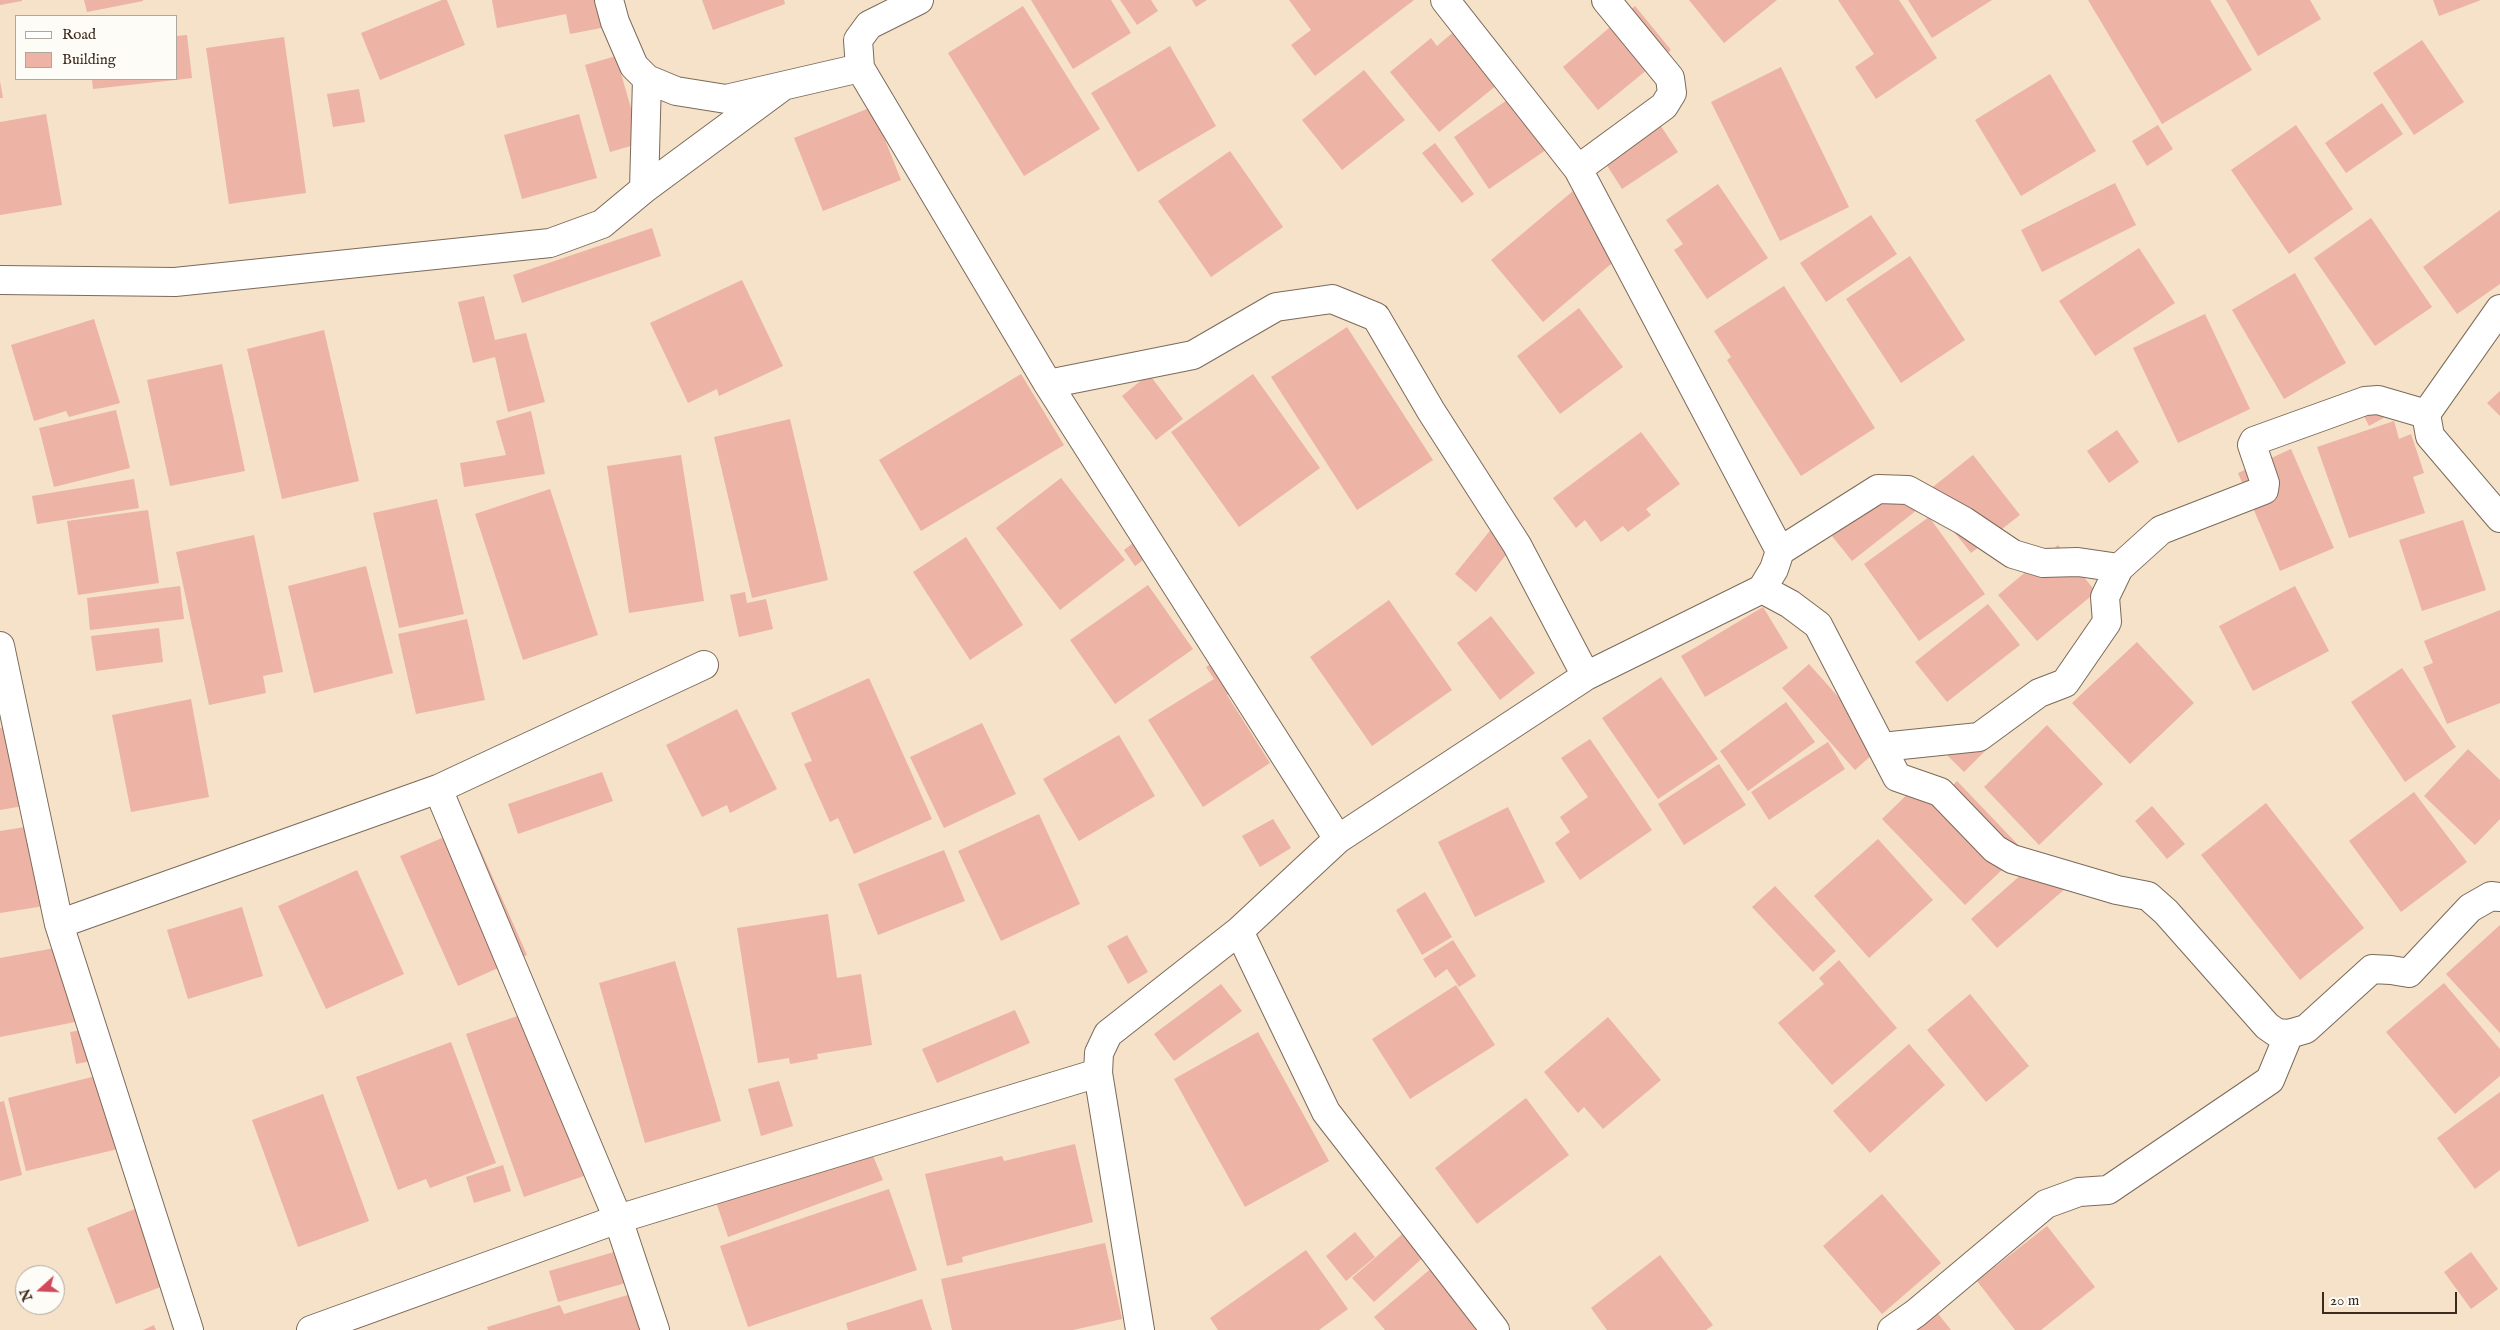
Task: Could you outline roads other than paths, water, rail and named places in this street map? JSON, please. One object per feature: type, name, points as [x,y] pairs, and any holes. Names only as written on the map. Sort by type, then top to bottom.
[{"type":"street","points":[[610,0],[615,22],[634,66],[647,79],[676,91],[726,99],[860,68]]},
{"type":"street","points":[[919,0],[869,25],[858,40],[860,68],[1048,384],[1338,839]]},
{"type":"street","points":[[1445,0],[1578,169],[1780,551]]},
{"type":"street","points":[[1578,169],[1664,106],[1672,93],[1670,78],[1606,0]]},
{"type":"street","points":[[644,189],[647,79]]},
{"type":"street","points":[[0,280],[175,282],[550,243],[602,224],[644,189],[782,87]]},
{"type":"street","points":[[1048,384],[1193,355],[1276,307],[1332,299],[1376,317],[1431,412],[1517,546],[1586,676]]},
{"type":"street","points":[[2500,309],[2426,414],[2430,436],[2500,518]]},
{"type":"street","points":[[1882,748],[1979,738],[2039,693],[2065,683],[2107,622],[2105,597],[2119,568],[2161,530],[2264,490],[2265,483],[2252,446],[2254,441],[2365,401],[2378,400],[2426,414]]},
{"type":"street","points":[[1140,1330],[1098,1073],[1099,1053],[1108,1034],[1239,931],[1338,839],[1586,676],[1762,589],[1774,570],[1780,551],[1878,489],[1908,490],[1964,522],[2013,554],[2043,563],[2078,562],[2119,568]]},
{"type":"street","points":[[1762,589],[1790,604],[1818,625],[1898,777],[1940,792],[1995,849],[2012,859],[2117,890],[2148,896],[2166,912],[2267,1026],[2277,1033],[2289,1034],[2306,1029],[2372,969],[2409,973],[2470,908],[2491,896],[2500,897]]},
{"type":"street","points":[[0,646],[3,679],[59,924],[189,1330]]},
{"type":"street","points":[[59,924],[438,789],[704,665]]},
{"type":"street","points":[[438,789],[618,1219],[655,1330]]},
{"type":"street","points":[[1239,931],[1326,1112],[1496,1330]]},
{"type":"street","points":[[1892,1330],[1916,1313],[2046,1204],[2079,1192],[2108,1190],[2270,1080],[2289,1034]]},
{"type":"street","points":[[311,1330],[618,1219],[1098,1073]]}]
